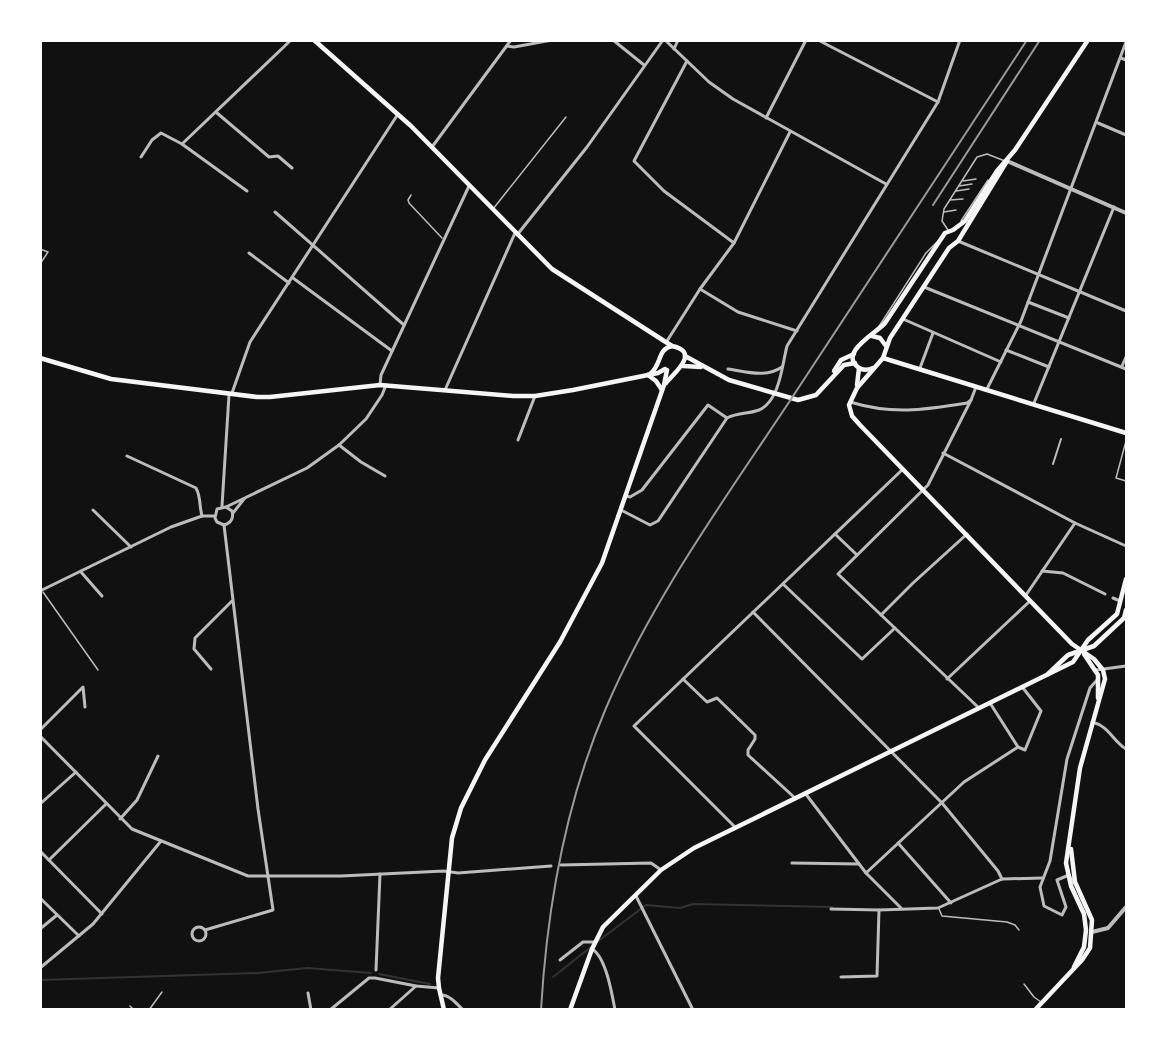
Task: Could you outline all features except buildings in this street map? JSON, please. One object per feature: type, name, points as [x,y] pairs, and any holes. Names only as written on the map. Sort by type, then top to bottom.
[{"type":"main road","points":[[314,40],[398,114],[552,269],[672,346],[680,348],[685,356],[705,368],[729,380],[798,400],[816,395],[844,365],[855,363]]},
{"type":"main road","points":[[1074,967],[1084,947],[1086,930],[1084,914],[1068,875],[1066,863],[1080,768],[1105,679],[1103,670],[1094,659],[1072,644],[860,425],[849,410],[849,402],[857,388],[883,358],[886,346],[903,319],[951,245],[959,239],[1007,161],[1089,40]]},
{"type":"main road","points":[[826,384],[841,360],[854,354],[861,342],[885,323],[943,238],[965,220],[997,171],[1007,161]]},
{"type":"main road","points":[[953,229],[958,233],[959,239]]},
{"type":"main road","points":[[943,238],[951,245]]},
{"type":"main road","points":[[870,336],[880,338],[886,346]]},
{"type":"main road","points":[[664,340],[664,349]]},
{"type":"main road","points":[[648,375],[654,371],[664,349],[672,346]]},
{"type":"main road","points":[[854,354],[855,363],[859,368],[864,370],[873,368]]},
{"type":"main road","points":[[683,366],[685,356]]},
{"type":"main road","points":[[40,358],[111,379],[230,395],[270,397],[383,385],[534,396],[666,370],[676,371]]},
{"type":"main road","points":[[883,358],[977,385],[1126,433]]},
{"type":"main road","points":[[444,1010],[439,988],[455,825],[485,760],[560,642],[608,550],[663,388],[666,370],[660,361]]},
{"type":"main road","points":[[663,388],[676,371],[683,366],[705,368]]},
{"type":"main road","points":[[857,388],[859,368]]},
{"type":"main road","points":[[648,375],[663,388]]},
{"type":"main road","points":[[570,1010],[595,942],[609,920],[661,870],[685,853],[735,827],[1073,662],[1088,640],[1117,614],[1126,579]]},
{"type":"main road","points":[[1044,678],[1068,655],[1094,646],[1124,618],[1126,610]]},
{"type":"main road","points":[[1081,649],[1096,670],[1099,679],[1098,702]]},
{"type":"main road","points":[[1036,1010],[1089,952],[1092,932],[1089,911],[1072,873],[1070,843]]},
{"type":"street","points":[[182,144],[291,40]]},
{"type":"street","points":[[432,147],[511,40]]},
{"type":"street","points":[[507,46],[514,47],[552,40]]},
{"type":"street","points":[[613,40],[644,65]]},
{"type":"street","points":[[445,390],[516,234],[587,147],[664,40],[715,87],[790,132],[886,184]]},
{"type":"street","points":[[674,49],[678,40]]},
{"type":"street","points":[[766,118],[806,40]]},
{"type":"street","points":[[818,40],[938,102]]},
{"type":"street","points":[[621,510],[650,525],[658,521],[727,418],[736,413],[760,410],[768,402],[780,384],[787,346],[938,102],[960,41]]},
{"type":"street","points":[[987,389],[1019,325],[1126,42]]},
{"type":"street","points":[[1121,58],[1126,60]]},
{"type":"street","points":[[687,61],[634,161],[664,191],[734,243]]},
{"type":"street","points":[[217,112],[270,157],[278,156],[292,168]]},
{"type":"street","points":[[224,506],[230,395],[250,342],[398,114]]},
{"type":"street","points":[[1097,123],[1126,135]]},
{"type":"street","points":[[664,340],[734,243],[790,132]]},
{"type":"street","points":[[141,157],[152,140],[160,133],[182,144],[247,191]]},
{"type":"street","points":[[1007,161],[1126,213]]},
{"type":"street","points":[[224,525],[217,522],[214,516],[217,509],[307,468],[339,445],[366,419],[379,400],[383,385],[381,375],[469,186]]},
{"type":"street","points":[[1034,403],[1114,207]]},
{"type":"street","points":[[275,212],[404,325]]},
{"type":"street","points":[[959,239],[1126,311]]},
{"type":"street","points":[[249,254],[289,283]]},
{"type":"street","points":[[293,278],[392,351]]},
{"type":"street","points":[[924,287],[1124,368],[1126,357]]},
{"type":"street","points":[[700,290],[738,312],[797,331]]},
{"type":"street","points":[[1028,302],[1069,318]]},
{"type":"street","points":[[903,319],[1001,362]]},
{"type":"street","points":[[920,368],[933,333]]},
{"type":"street","points":[[1006,350],[1049,367]]},
{"type":"street","points":[[728,369],[763,374],[774,373],[782,367]]},
{"type":"street","points":[[977,385],[923,490],[838,574],[979,708]]},
{"type":"street","points":[[518,440],[534,396]]},
{"type":"street","points":[[849,402],[879,409],[911,411],[971,400]]},
{"type":"street","points":[[625,496],[630,497],[642,490],[708,405],[727,418]]},
{"type":"street","points":[[1067,420],[1069,414]]},
{"type":"street","points":[[1053,464],[1061,439]]},
{"type":"street","points":[[339,445],[361,462],[385,476]]},
{"type":"street","points":[[943,453],[1075,523],[1126,546]]},
{"type":"street","points":[[127,456],[196,488],[201,497],[202,516]]},
{"type":"street","points":[[735,827],[634,726],[903,469]]},
{"type":"street","points":[[224,525],[232,520],[239,504],[248,496]]},
{"type":"street","points":[[224,506],[233,514]]},
{"type":"street","points":[[93,510],[131,547]]},
{"type":"street","points":[[41,591],[171,527],[202,516],[214,516]]},
{"type":"street","points":[[1026,595],[1075,523]]},
{"type":"street","points":[[205,930],[204,938],[200,940],[194,938],[195,928],[205,930],[273,910],[224,525]]},
{"type":"street","points":[[835,534],[857,555]]},
{"type":"street","points":[[882,615],[967,534]]},
{"type":"street","points":[[1042,571],[1063,573],[1105,594]]},
{"type":"street","points":[[81,572],[102,596]]},
{"type":"street","points":[[783,584],[862,659],[895,627]]},
{"type":"street","points":[[1113,598],[1120,601]]},
{"type":"street","points":[[947,680],[1031,600]]},
{"type":"street","points":[[211,669],[194,649],[195,638],[232,601]]},
{"type":"street","points":[[753,612],[942,803],[1002,879]]},
{"type":"street","points":[[1096,670],[1126,666]]},
{"type":"street","points":[[683,679],[707,702],[717,698],[751,731],[755,739],[748,750],[748,755],[795,798]]},
{"type":"street","points":[[1080,893],[1068,875],[1057,880],[1066,907],[1062,915],[1044,906],[1040,887],[1050,861],[1067,759],[1090,688],[1099,679]]},
{"type":"street","points":[[40,729],[83,687],[85,707]]},
{"type":"street","points":[[990,703],[1018,747],[1025,750],[1041,711],[1023,688]]},
{"type":"street","points":[[1092,722],[1103,725],[1126,749]]},
{"type":"street","points":[[40,736],[132,830],[248,876],[449,872],[551,866]]},
{"type":"street","points":[[866,873],[974,774],[1018,747]]},
{"type":"street","points":[[120,819],[137,800],[158,756]]},
{"type":"street","points":[[40,804],[76,772]]},
{"type":"street","points":[[805,793],[866,873],[901,908]]},
{"type":"street","points":[[48,860],[106,804]]},
{"type":"street","points":[[41,968],[93,924],[161,842]]},
{"type":"street","points":[[898,843],[951,903]]},
{"type":"street","points":[[40,851],[102,914]]},
{"type":"street","points":[[561,866],[651,863],[661,870]]},
{"type":"street","points":[[792,863],[859,864]]},
{"type":"street","points":[[376,970],[380,874]]},
{"type":"street","points":[[831,909],[938,908],[1002,879],[1043,878]]},
{"type":"street","points":[[635,895],[693,1010]]},
{"type":"street","points":[[40,898],[79,936]]},
{"type":"street","points":[[1092,932],[1104,931],[1126,908]]},
{"type":"street","points":[[841,977],[877,976],[879,910]]},
{"type":"street","points":[[40,929],[57,915]]},
{"type":"street","points":[[560,960],[584,942],[595,942]]},
{"type":"street","points":[[592,949],[598,953],[603,962],[615,1010]]},
{"type":"street","points":[[330,1010],[369,978],[439,988]]},
{"type":"street","points":[[389,1010],[416,986]]},
{"type":"street","points":[[308,993],[311,1010]]},
{"type":"street","points":[[441,995],[451,998],[463,1010]]},
{"type":"lane","points":[[493,210],[566,117]]},
{"type":"lane","points":[[953,229],[943,225],[943,212],[977,158],[987,154],[1007,161]]},
{"type":"lane","points":[[962,181],[976,179]]},
{"type":"lane","points":[[958,186],[972,184]]},
{"type":"lane","points":[[955,191],[969,189]]},
{"type":"lane","points":[[411,195],[409,203],[443,239]]},
{"type":"lane","points":[[949,201],[963,199]]},
{"type":"lane","points":[[943,212],[956,210]]},
{"type":"lane","points":[[40,249],[48,252],[40,264]]},
{"type":"lane","points":[[1126,441],[1116,478],[1126,481]]},
{"type":"lane","points":[[1121,458],[1126,460]]},
{"type":"lane","points":[[41,591],[98,670]]},
{"type":"lane","points":[[938,908],[942,916],[1007,922],[1015,925],[1019,930]]},
{"type":"lane","points":[[1024,984],[1042,1003]]},
{"type":"lane","points":[[149,1010],[162,992]]},
{"type":"lane","points":[[130,1006],[134,1010]]},
{"type":"waterway","points":[[597,942],[646,905],[680,908],[693,904],[832,907]]},
{"type":"waterway","points":[[553,977],[591,947]]},
{"type":"waterway","points":[[40,980],[258,973],[307,968],[371,973]]},
{"type":"waterway","points":[[379,974],[430,984]]},
{"type":"railway","points":[[541,1010],[553,894],[569,819],[592,744],[626,665],[647,624],[695,543],[1027,40]]},
{"type":"railway","points":[[933,205],[1040,40]]}]
